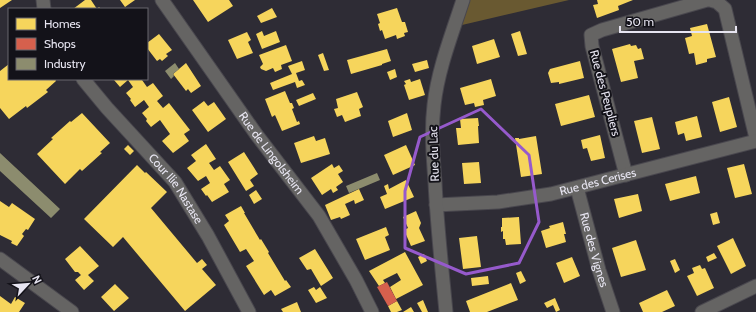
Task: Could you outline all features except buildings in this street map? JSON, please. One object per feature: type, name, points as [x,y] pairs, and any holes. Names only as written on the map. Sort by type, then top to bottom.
[{"type":"street","name":"Rue de Lingolsheim","points":[[162,0],[256,134],[319,216],[356,280],[372,312]]},
{"type":"street","name":"Rue du Lac","points":[[446,312],[433,159],[434,105],[440,73],[463,0]]},
{"type":"street","name":"Rue des Peupliers","points":[[626,175],[592,46],[591,35],[602,30],[708,0],[718,2],[725,9],[756,138]]},
{"type":"street","name":"Cour Ilie Nastase","points":[[84,80],[107,108],[175,182],[208,236],[249,312]]},
{"type":"street","name":"Rue des Cerises","points":[[436,205],[509,200],[545,195],[756,141]]},
{"type":"street","name":"Rue des Vignes","points":[[577,188],[599,270],[613,312]]},
{"type":"street","points":[[0,259],[72,312]]},
{"type":"street","points":[[702,312],[756,286]]},
{"type":"highlighted area","points":[[481,109],[529,155],[539,222],[519,263],[466,274],[405,248],[405,191],[420,137]]},
{"type":"shaded area","points":[[470,0],[569,0],[462,25]]}]
